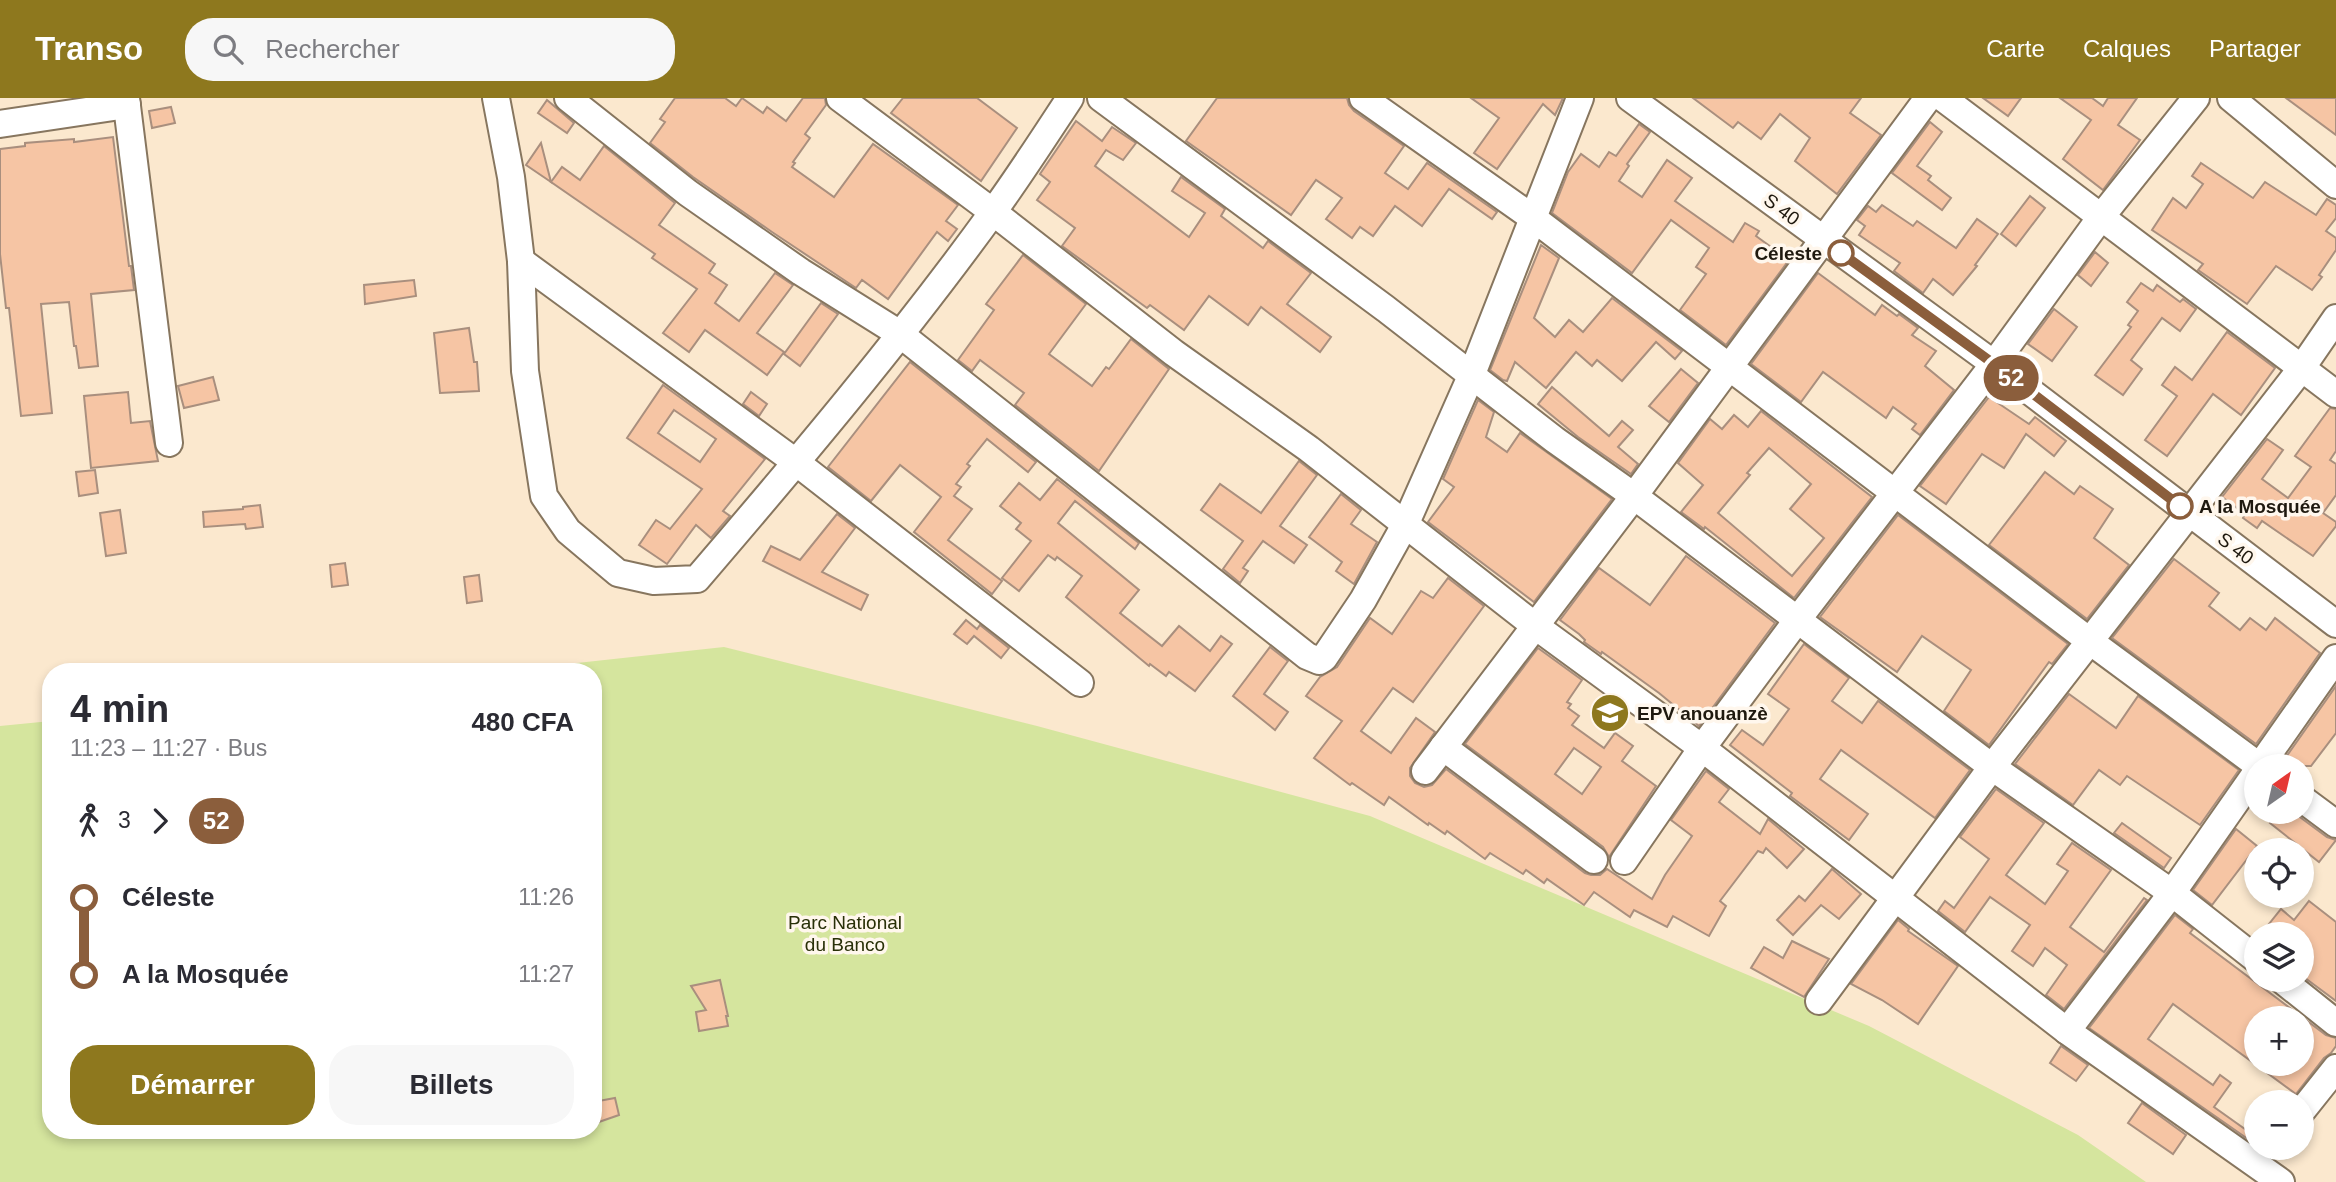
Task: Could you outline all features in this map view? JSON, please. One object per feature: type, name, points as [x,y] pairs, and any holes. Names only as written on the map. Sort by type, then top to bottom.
[{"type":"street","points":[[496,98],[510,173],[521,261],[525,371],[544,496],[568,531],[618,573],[654,581],[697,579],[797,463],[993,212],[1070,98]]},
{"type":"street","points":[[568,98],[688,193],[801,272],[900,334],[1314,660],[1324,658],[1363,600],[1406,523],[1472,374],[1580,98]]},
{"type":"street","points":[[840,98],[993,212],[1174,353],[1309,449],[1534,625],[1702,748],[2067,1031],[2227,1146],[2244,1151]]},
{"type":"street","points":[[1101,98],[1992,767],[2172,893],[2244,950]]},
{"type":"street","points":[[1363,98],[1533,218],[2091,642],[2244,754]]},
{"type":"street","name":"S 40","points":[[1630,98],[1994,364],[2336,624]]},
{"type":"street","points":[[1425,771],[1634,496],[1928,98]]},
{"type":"street","points":[[1943,98],[2336,394]]},
{"type":"street","points":[[1624,861],[1702,748],[1798,619],[1994,364],[2101,217],[2196,98]]},
{"type":"street","points":[[2231,98],[2336,185]]},
{"type":"street","points":[[0,124],[127,101],[169,443]]},
{"type":"street","points":[[521,261],[797,463],[1080,683]]},
{"type":"street","points":[[1819,1001],[1992,767],[2190,514],[2301,369],[2336,318]]},
{"type":"street","points":[[2268,754],[2336,658]]},
{"type":"street","points":[[1443,747],[1594,860]]},
{"type":"street","points":[[2067,1031],[2172,893],[2244,790]]},
{"type":"street","points":[[2314,808],[2336,824]]},
{"type":"street","points":[[2297,992],[2336,1023]]},
{"type":"street","points":[[2314,1096],[2336,1069]]},
{"type":"street","points":[[2268,1160],[2281,1182]]},
{"type":"green space","name":"Parc National du Banco","points":[[724,647],[1037,726],[1370,816],[1869,1026],[2078,1135],[2146,1182],[0,1182],[0,726],[42,722],[42,1139],[602,1139],[602,663],[577,663]]},
{"type":"building","points":[[675,98],[725,98],[736,106],[742,98],[763,113],[767,107],[786,121],[803,98],[825,98],[826,105],[805,134],[810,138],[792,167],[834,197],[873,144],[958,205],[946,221],[957,229],[948,241],[937,232],[888,299],[862,280],[856,288],[693,177],[650,143],[665,122],[660,119]]},
{"type":"building","points":[[903,98],[977,98],[1017,128],[981,181],[891,113]]},
{"type":"building","points":[[1217,98],[1347,98],[1354,111],[1404,146],[1385,173],[1408,189],[1427,163],[1497,212],[1492,219],[1449,189],[1422,226],[1395,206],[1373,236],[1360,227],[1352,238],[1326,219],[1342,198],[1316,180],[1291,215],[1186,141]]},
{"type":"building","points":[[1471,98],[1563,98],[1555,115],[1543,104],[1497,169],[1474,153],[1499,118]]},
{"type":"building","points":[[1693,98],[1861,98],[1850,113],[1881,135],[1837,194],[1795,161],[1810,138],[1780,114],[1761,139],[1738,122],[1733,128]]},
{"type":"building","points":[[1983,98],[2021,98],[2008,116]]},
{"type":"building","points":[[2060,98],[2092,98],[2103,106],[2108,98],[2137,98],[2118,125],[2140,140],[2103,190],[2063,159],[2091,120]]},
{"type":"building","points":[[2286,98],[2336,98],[2336,135]]},
{"type":"building","points":[[547,100],[574,123],[567,133],[538,113]]},
{"type":"building","points":[[171,107],[175,123],[152,128],[149,111]]},
{"type":"building","points":[[1076,121],[1102,141],[1112,127],[1136,143],[1123,160],[1106,150],[1095,166],[1189,237],[1205,213],[1172,191],[1181,177],[1225,209],[1221,216],[1263,248],[1268,241],[1311,273],[1287,304],[1331,337],[1320,352],[1261,307],[1248,325],[1209,296],[1184,330],[1150,305],[1147,308],[1062,246],[1075,228],[1037,200],[1050,182],[1040,174]]},
{"type":"building","points":[[1930,122],[1942,132],[1917,166],[1931,176],[1928,180],[1951,198],[1942,210],[1892,173]]},
{"type":"building","points":[[1639,124],[1650,132],[1627,164],[1629,166],[1619,181],[1642,197],[1667,160],[1692,178],[1675,201],[1733,242],[1745,223],[1759,231],[1756,236],[1789,260],[1726,345],[1680,310],[1706,274],[1696,267],[1709,248],[1671,220],[1632,273],[1552,213],[1568,172],[1581,154],[1599,167],[1609,152],[1616,156]]},
{"type":"building","points":[[113,137],[134,290],[91,294],[98,366],[79,368],[69,302],[41,304],[52,413],[21,416],[0,254],[0,149],[25,146],[25,143],[74,139],[74,142]]},
{"type":"building","points":[[541,143],[551,182],[526,165]]},
{"type":"building","points":[[604,146],[675,203],[659,225],[715,264],[709,273],[727,285],[715,303],[739,321],[775,273],[793,285],[757,333],[784,352],[767,375],[705,330],[689,352],[663,333],[697,289],[652,258],[655,254],[551,182],[562,167],[580,180]]},
{"type":"building","points":[[2201,163],[2253,198],[2265,182],[2316,215],[2327,199],[2336,205],[2336,218],[2326,231],[2336,238],[2336,250],[2312,290],[2276,266],[2247,304],[2198,270],[2203,264],[2152,230],[2173,198],[2186,208],[2203,184],[2192,176]]},
{"type":"building","points":[[2030,196],[2045,208],[2016,246],[2001,234]]},
{"type":"building","points":[[1882,205],[1913,226],[1917,221],[1956,248],[1977,219],[1998,234],[1953,295],[1933,279],[1923,293],[1894,271],[1900,263],[1859,235],[1865,226],[1857,220],[1868,206],[1876,212]]},
{"type":"building","points":[[1541,245],[1559,258],[1534,318],[1555,337],[1569,320],[1583,332],[1612,298],[1682,351],[1675,359],[1656,342],[1622,381],[1597,360],[1592,366],[1576,352],[1546,388],[1515,362],[1507,381],[1503,380],[1490,370]]},
{"type":"building","points":[[2095,252],[2108,263],[2091,286],[2078,275]]},
{"type":"building","points":[[1023,255],[1086,304],[1049,354],[1092,386],[1106,367],[1109,369],[1131,339],[1169,369],[1099,471],[1015,405],[1024,393],[980,360],[972,371],[958,360],[994,310],[986,304]]},
{"type":"building","points":[[1818,273],[1875,315],[1882,305],[1897,316],[1899,314],[1918,328],[1912,335],[1936,351],[1925,366],[1954,390],[1920,435],[1912,429],[1916,424],[1893,407],[1886,418],[1823,372],[1801,402],[1751,364]]},
{"type":"building","points":[[414,280],[416,296],[365,304],[364,285]]},
{"type":"building","points":[[2141,283],[2153,291],[2157,285],[2180,302],[2183,299],[2196,309],[2180,331],[2162,318],[2131,360],[2142,369],[2123,395],[2095,375],[2131,327],[2128,325],[2138,311],[2127,302]]},
{"type":"building","points":[[821,303],[838,314],[800,366],[784,354]]},
{"type":"building","points":[[2054,309],[2077,327],[2052,361],[2028,344]]},
{"type":"building","points":[[469,328],[474,362],[477,362],[479,391],[440,393],[434,333]]},
{"type":"building","points":[[2227,332],[2275,368],[2241,415],[2213,394],[2167,456],[2145,440],[2177,396],[2162,385],[2175,367],[2192,380]]},
{"type":"building","points":[[910,362],[1036,462],[1028,472],[987,439],[967,464],[970,466],[956,484],[961,487],[954,496],[972,509],[948,540],[1002,581],[992,594],[914,532],[941,497],[900,465],[871,501],[828,467]]},
{"type":"building","points":[[1681,369],[1698,383],[1669,422],[1649,406]]},
{"type":"building","points":[[213,377],[219,400],[184,408],[178,386]]},
{"type":"building","points":[[663,385],[765,459],[723,511],[730,516],[711,538],[696,525],[667,564],[639,545],[656,520],[670,529],[702,489],[627,438]],"holes":[[[674,410],[716,439],[700,462],[658,433]]]},
{"type":"building","points":[[1552,387],[1609,436],[1622,421],[1633,430],[1618,447],[1638,464],[1631,474],[1578,437],[1538,404]]},
{"type":"building","points":[[128,392],[131,423],[150,421],[158,461],[91,468],[84,396]]},
{"type":"building","points":[[751,392],[767,404],[759,416],[743,404]]},
{"type":"building","points":[[1989,397],[2029,424],[2035,417],[2066,441],[2054,456],[2026,434],[2004,468],[1982,454],[1946,504],[1920,486]]},
{"type":"building","points":[[1478,400],[1494,412],[1486,437],[1507,452],[1520,433],[1612,499],[1534,602],[1428,522],[1454,487],[1443,479]]},
{"type":"building","points":[[2330,408],[2336,409],[2336,451],[2330,460],[2336,464],[2336,495],[2323,513],[2336,522],[2336,526],[2313,556],[2262,521],[2257,528],[2243,518],[2245,514],[2222,497],[2267,439],[2283,450],[2262,479],[2288,498],[2311,467],[2295,456]]},
{"type":"building","points":[[1761,411],[1872,497],[1794,598],[1705,527],[1704,529],[1681,512],[1703,485],[1678,463],[1710,419],[1722,429],[1734,415],[1748,427]],"holes":[[[1769,448],[1811,484],[1790,509],[1824,538],[1792,576],[1718,513]]]},
{"type":"building","points":[[1299,461],[1317,475],[1280,526],[1307,545],[1294,563],[1263,541],[1243,568],[1248,571],[1240,583],[1223,569],[1243,541],[1201,510],[1220,484],[1261,513]]},
{"type":"building","points":[[95,470],[98,493],[79,496],[76,472]]},
{"type":"building","points":[[2045,472],[2074,494],[2080,486],[2113,509],[2094,538],[2129,565],[2087,619],[1989,545]]},
{"type":"building","points":[[1057,479],[1139,543],[1135,549],[1075,501],[1058,523],[1139,590],[1120,613],[1162,646],[1179,626],[1210,651],[1221,636],[1232,644],[1195,691],[1169,672],[1166,676],[1150,664],[1149,666],[1066,597],[1082,576],[1057,557],[1055,560],[1048,555],[1019,591],[1002,578],[1031,541],[1016,529],[1021,523],[1000,506],[1019,483],[1040,500]]},
{"type":"building","points":[[1341,494],[1361,510],[1351,524],[1377,542],[1354,584],[1336,571],[1342,562],[1309,537]]},
{"type":"building","points":[[260,505],[263,527],[246,529],[245,524],[204,527],[203,512]]},
{"type":"building","points":[[120,510],[126,553],[106,556],[100,513]]},
{"type":"building","points":[[837,514],[855,528],[822,572],[868,595],[861,610],[763,561],[771,546],[800,560]]},
{"type":"building","points":[[1898,515],[2068,644],[2052,664],[2049,662],[1989,745],[1944,711],[1971,670],[1922,636],[1897,672],[1820,617]]},
{"type":"building","points":[[1686,556],[1775,623],[1699,726],[1659,693],[1584,642],[1579,634],[1560,620],[1599,568],[1650,605]]},
{"type":"building","points":[[2174,559],[2219,593],[2209,606],[2240,630],[2250,618],[2266,630],[2275,618],[2320,653],[2256,744],[2112,638]]},
{"type":"building","points":[[345,563],[348,585],[332,587],[330,565]]},
{"type":"building","points":[[479,575],[482,601],[467,603],[464,577]]},
{"type":"building","points":[[1448,578],[1484,606],[1413,702],[1393,688],[1361,731],[1391,753],[1416,718],[1435,732],[1410,768],[1410,776],[1415,783],[1424,787],[1432,785],[1446,769],[1585,873],[1600,875],[1607,869],[1652,899],[1692,836],[1671,820],[1706,771],[1729,789],[1719,802],[1760,834],[1768,819],[1804,849],[1787,868],[1766,848],[1763,853],[1758,851],[1720,901],[1726,906],[1709,936],[1673,916],[1667,927],[1634,910],[1630,917],[1594,892],[1584,905],[1547,879],[1544,883],[1526,870],[1523,874],[1490,853],[1485,859],[1447,831],[1445,834],[1429,823],[1428,825],[1389,797],[1384,805],[1352,783],[1350,785],[1314,758],[1342,721],[1306,696],[1320,677],[1337,667],[1370,618],[1392,634],[1421,591],[1433,598]]},
{"type":"building","points":[[966,620],[977,629],[980,625],[1009,648],[1001,658],[974,636],[967,644],[954,634]]},
{"type":"building","points":[[1804,644],[1849,678],[1832,701],[1862,723],[1878,701],[1970,770],[1935,818],[1841,750],[1820,779],[1868,814],[1849,840],[1790,796],[1792,793],[1730,745],[1742,730],[1763,745],[1789,709],[1768,694]]},
{"type":"building","points":[[1270,647],[1288,661],[1264,694],[1288,712],[1275,730],[1233,696]]},
{"type":"building","points":[[1538,648],[1582,680],[1567,702],[1571,704],[1568,708],[1579,716],[1572,725],[1604,748],[1615,733],[1633,746],[1622,761],[1656,786],[1609,857],[1603,847],[1465,744]],"holes":[[[1574,748],[1601,767],[1582,794],[1555,774]]]},
{"type":"building","points":[[2336,686],[2336,733],[2314,762],[2314,754],[2288,754]]},
{"type":"building","points":[[2069,694],[2116,728],[2138,696],[2239,770],[2200,825],[2127,776],[2120,785],[2099,770],[2073,805],[2015,764]]},
{"type":"building","points":[[1996,789],[2044,823],[2006,875],[2045,904],[2068,871],[2057,864],[2072,843],[2111,870],[2070,927],[2104,952],[2144,898],[2147,900],[2064,1009],[2046,995],[2067,965],[2045,948],[2033,966],[2012,951],[2030,925],[1990,897],[1965,932],[1938,911],[1945,901],[1954,908],[1989,859],[1960,837]]},
{"type":"building","points":[[2122,823],[2171,858],[2164,868],[2114,833]]},
{"type":"building","points":[[2271,824],[2309,824],[2336,840],[2319,862],[2314,858],[2314,838],[2289,838]]},
{"type":"building","points":[[2236,829],[2247,838],[2244,838],[2244,863],[2212,905],[2193,890]]},
{"type":"building","points":[[1832,869],[1861,894],[1839,919],[1821,905],[1793,935],[1777,920],[1799,896],[1805,901]]},
{"type":"building","points":[[2314,905],[2336,922],[2336,1001],[2314,985],[2314,922],[2271,922],[2281,909],[2294,920],[2303,908],[2314,908]]},
{"type":"building","points":[[2175,915],[2193,929],[2190,933],[2244,974],[2244,992],[2269,992],[2287,1006],[2244,1006],[2244,1056],[2173,1004],[2148,1039],[2213,1085],[2220,1075],[2231,1083],[2214,1107],[2244,1128],[2244,1136],[2089,1028]]},
{"type":"building","points":[[1898,920],[1908,931],[1958,966],[1918,1024],[1882,1000],[1851,984]]},
{"type":"building","points":[[1792,941],[1829,959],[1804,997],[1751,968],[1764,947],[1783,958]]},
{"type":"building","points":[[720,980],[728,1026],[699,1031],[696,1012],[706,1010],[691,986]]},
{"type":"building","points":[[2314,1026],[2326,1035],[2336,1038],[2336,1046],[2314,1071]]},
{"type":"building","points":[[2061,1046],[2088,1065],[2076,1081],[2050,1063]]},
{"type":"building","points":[[2271,1076],[2310,1076],[2299,1090],[2291,1090]]},
{"type":"building","points":[[615,1098],[619,1115],[602,1121],[602,1100]]},
{"type":"building","points":[[2142,1103],[2186,1135],[2173,1154],[2128,1123]]},
{"type":"bus line","name":"52","points":[[1841,253],[1994,364],[2180,506]]},
{"type":"place","name":"Céleste","points":[[1841,253]]},
{"type":"place","name":"A la Mosquée","points":[[2180,506]]},
{"type":"place","name":"EPV anouanzè","points":[[1610,713]]}]
